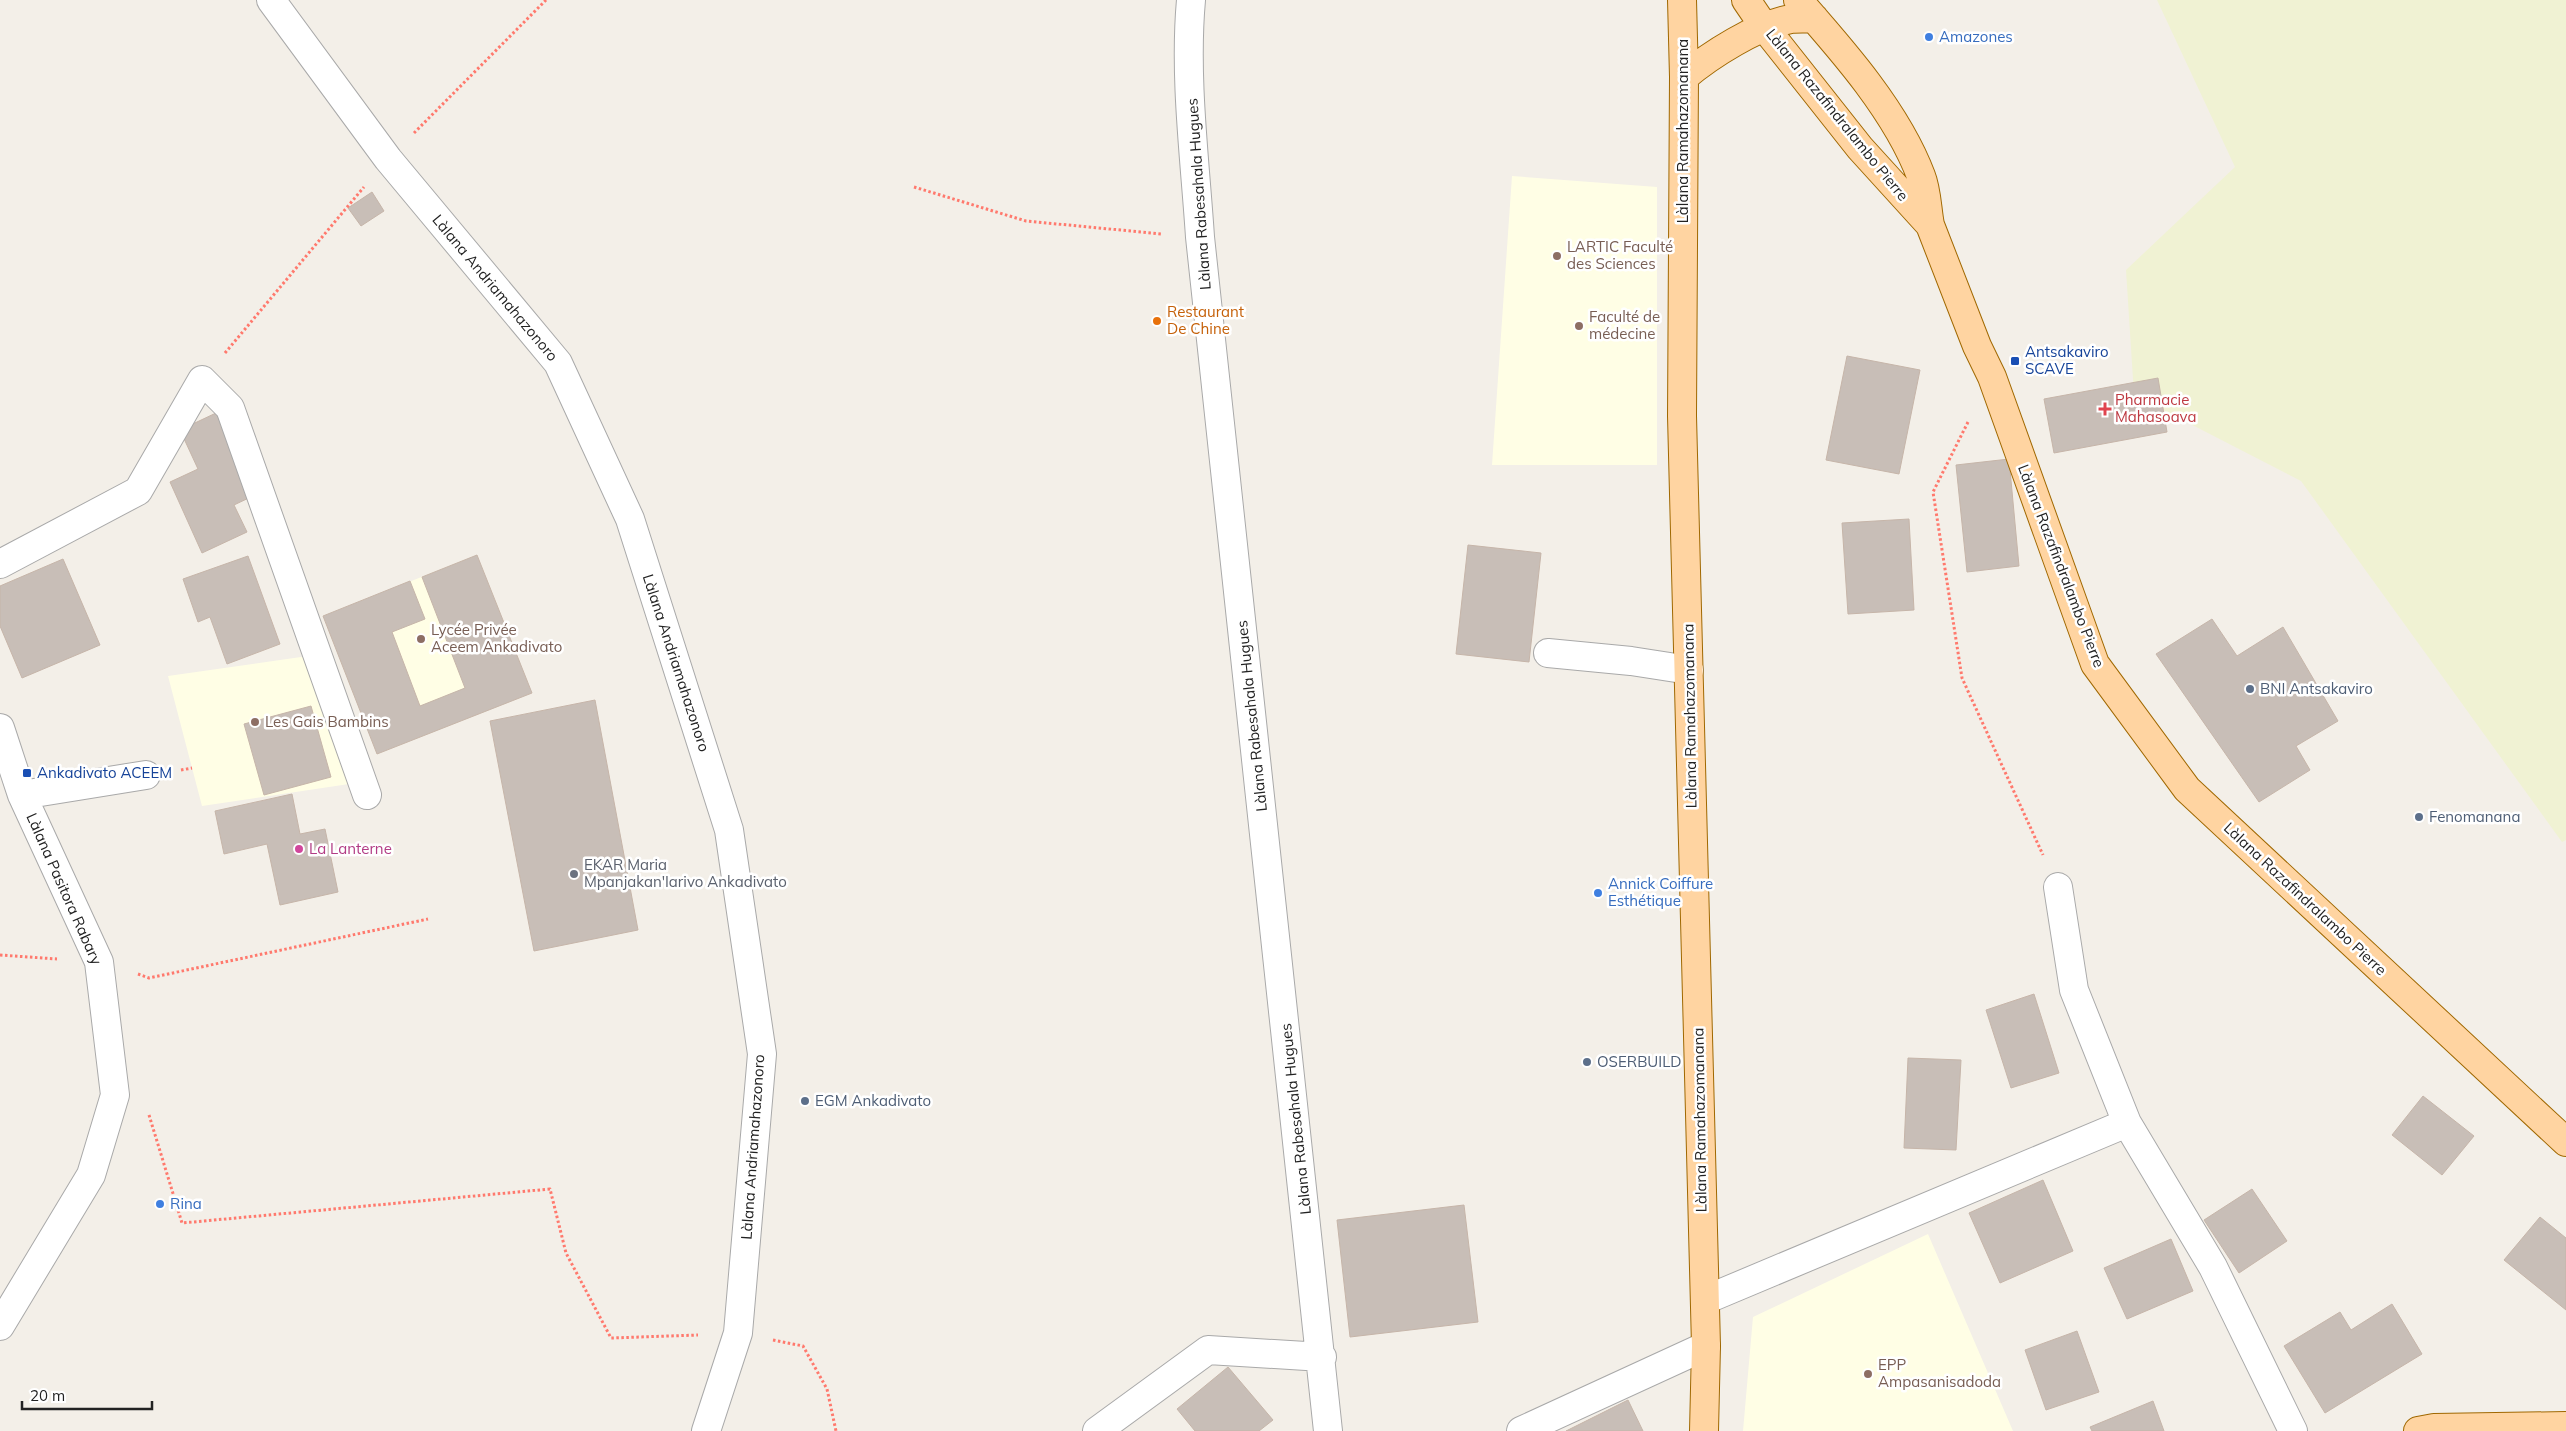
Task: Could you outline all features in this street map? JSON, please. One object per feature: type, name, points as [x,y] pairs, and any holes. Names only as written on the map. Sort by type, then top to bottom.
[{"type":"main road","name":"Làlana Ramahazomanana","points":[[1682,0],[1684,77],[1682,416],[1706,1346],[1704,1431]]},
{"type":"main road","name":"Làlana Razafindralambo Pierre","points":[[1746,0],[1765,28],[1860,148],[1930,225],[1977,346],[1992,377],[2095,664],[2187,789],[2566,1142]]},
{"type":"main road","points":[[1684,77],[1715,53],[1765,28],[1790,19],[1806,9],[1899,130],[1922,178],[1930,225]]},
{"type":"main road","points":[[2418,1431],[2434,1428],[2566,1426]]},
{"type":"street","name":"Làlana Andriamahazonoro","points":[[271,0],[388,159],[558,363],[630,518],[729,830],[762,1054],[738,1333],[706,1431]]},
{"type":"street","name":"Làlana Rabesahala Hugues","points":[[1191,0],[1189,20],[1192,115],[1200,237],[1322,1357],[1328,1431]]},
{"type":"street","points":[[0,564],[138,491],[202,380],[230,408],[367,794]]},
{"type":"street","points":[[1548,653],[1631,661],[1689,670]]},
{"type":"street","name":"Làlana Pasitora Rabary","points":[[0,728],[22,795],[99,962],[115,1095],[91,1175],[0,1326]]},
{"type":"street","points":[[22,795],[146,775]]},
{"type":"street","points":[[2058,887],[2074,990],[2127,1123],[2213,1266],[2293,1431]]},
{"type":"street","points":[[1704,1300],[2127,1123]]},
{"type":"street","points":[[1521,1431],[1706,1346]]},
{"type":"street","points":[[1096,1431],[1208,1350],[1322,1357]]},
{"type":"path","points":[[914,187],[1026,221],[1200,237]]},
{"type":"path","points":[[1992,377],[1933,492],[1962,678],[2058,887]]},
{"type":"path","points":[[0,954],[99,962],[149,978],[428,919]]},
{"type":"path","points":[[115,1095],[146,1104],[182,1223],[550,1189],[566,1253],[611,1338],[738,1333],[803,1346],[827,1389],[836,1431]]},
{"type":"shaded area","points":[[2157,0],[2566,0],[2566,840],[2562,842],[2301,481],[2134,395],[2126,270],[2235,167]]},
{"type":"shaded area","name":"Faculté de médecine","points":[[1512,176],[1657,187],[1657,465],[1492,465]]},
{"type":"shaded area","name":"Lycée Privée Aceem Ankadivato","points":[[477,555],[532,693],[377,754],[323,616]]},
{"type":"shaded area","name":"Les Gais Bambins","points":[[308,656],[349,784],[202,806],[168,676]]},
{"type":"shaded area","name":"EPP Ampasanisadoda","points":[[1928,1234],[2013,1431],[1743,1431],[1753,1317]]},
{"type":"building","points":[[372,192],[384,211],[361,226],[348,208]]},
{"type":"building","points":[[1847,356],[1920,370],[1899,474],[1826,460]]},
{"type":"building","points":[[2158,378],[2167,432],[2054,453],[2044,399]]},
{"type":"building","points":[[216,413],[255,495],[234,505],[247,532],[202,553],[170,482],[198,469],[180,430]]},
{"type":"building","points":[[2009,459],[2019,566],[1967,572],[1956,465]]},
{"type":"building","points":[[1909,519],[1914,610],[1848,614],[1842,523]]},
{"type":"building","points":[[1468,545],[1541,553],[1529,662],[1456,654]]},
{"type":"building","name":"Lycée Privée Aceem Ankadivato","points":[[477,555],[532,693],[377,754],[323,616],[410,581],[425,619],[392,632],[420,706],[465,688],[422,577]]},
{"type":"building","points":[[248,556],[280,644],[227,664],[210,617],[198,622],[183,579]]},
{"type":"building","points":[[63,559],[100,645],[22,678],[0,626],[0,586]]},
{"type":"building","name":"BNI Antsakaviro","points":[[2212,619],[2237,656],[2283,627],[2338,721],[2296,746],[2310,770],[2259,802],[2156,654]]},
{"type":"building","name":"EKAR Maria Mpanjakan'Iarivo Ankadivato","points":[[595,700],[638,930],[534,951],[490,721]]},
{"type":"building","points":[[311,706],[331,777],[264,795],[244,724]]},
{"type":"building","name":"La Lanterne","points":[[292,794],[300,834],[325,829],[338,892],[280,905],[267,844],[224,854],[215,811]]},
{"type":"building","points":[[2034,994],[2059,1073],[2011,1088],[1986,1010]]},
{"type":"building","points":[[1908,1058],[1961,1060],[1956,1150],[1904,1148]]},
{"type":"building","points":[[2423,1096],[2474,1136],[2442,1175],[2392,1135]]},
{"type":"building","points":[[2043,1180],[2073,1251],[2000,1283],[1969,1213]]},
{"type":"building","points":[[2252,1189],[2287,1241],[2239,1273],[2204,1220]]},
{"type":"building","points":[[1464,1205],[1478,1322],[1350,1337],[1337,1220]]},
{"type":"building","points":[[2540,1217],[2566,1238],[2566,1310],[2504,1260]]},
{"type":"building","points":[[2171,1239],[2193,1291],[2127,1319],[2104,1268]]},
{"type":"building","points":[[2392,1304],[2422,1354],[2325,1413],[2284,1346],[2340,1312],[2351,1330]]},
{"type":"building","points":[[2077,1331],[2099,1392],[2046,1410],[2025,1350]]},
{"type":"building","points":[[1228,1367],[1273,1420],[1259,1431],[1195,1431],[1177,1409]]},
{"type":"building","points":[[1628,1400],[1643,1431],[1566,1431]]},
{"type":"building","points":[[2153,1401],[2164,1431],[2092,1431],[2090,1427]]},
{"type":"place","name":"Amazones","points":[[1929,37]]},
{"type":"place","name":"LARTIC Faculté des Sciences","points":[[1557,256]]},
{"type":"place","name":"Restaurant De Chine","points":[[1157,321]]},
{"type":"place","name":"Faculté de médecine","points":[[1579,326]]},
{"type":"place","name":"Antsakaviro SCAVE","points":[[2015,361]]},
{"type":"place","name":"Pharmacie Mahasoava","points":[[2105,409]]},
{"type":"place","name":"Lycée Privée Aceem Ankadivato","points":[[421,639]]},
{"type":"place","name":"BNI Antsakaviro","points":[[2250,689]]},
{"type":"place","name":"Les Gais Bambins","points":[[255,722]]},
{"type":"place","name":"Ankadivato ACEEM","points":[[27,773]]},
{"type":"place","name":"Fenomanana","points":[[2419,817]]},
{"type":"place","name":"La Lanterne","points":[[299,849]]},
{"type":"place","name":"EKAR Maria Mpanjakan'Iarivo Ankadivato","points":[[574,874]]},
{"type":"place","name":"Annick Coiffure Esthétique","points":[[1598,893]]},
{"type":"place","name":"OSERBUILD","points":[[1587,1062]]},
{"type":"place","name":"EGM Ankadivato","points":[[805,1101]]},
{"type":"place","name":"Rina","points":[[160,1204]]},
{"type":"place","name":"EPP Ampasanisadoda","points":[[1868,1374]]}]
